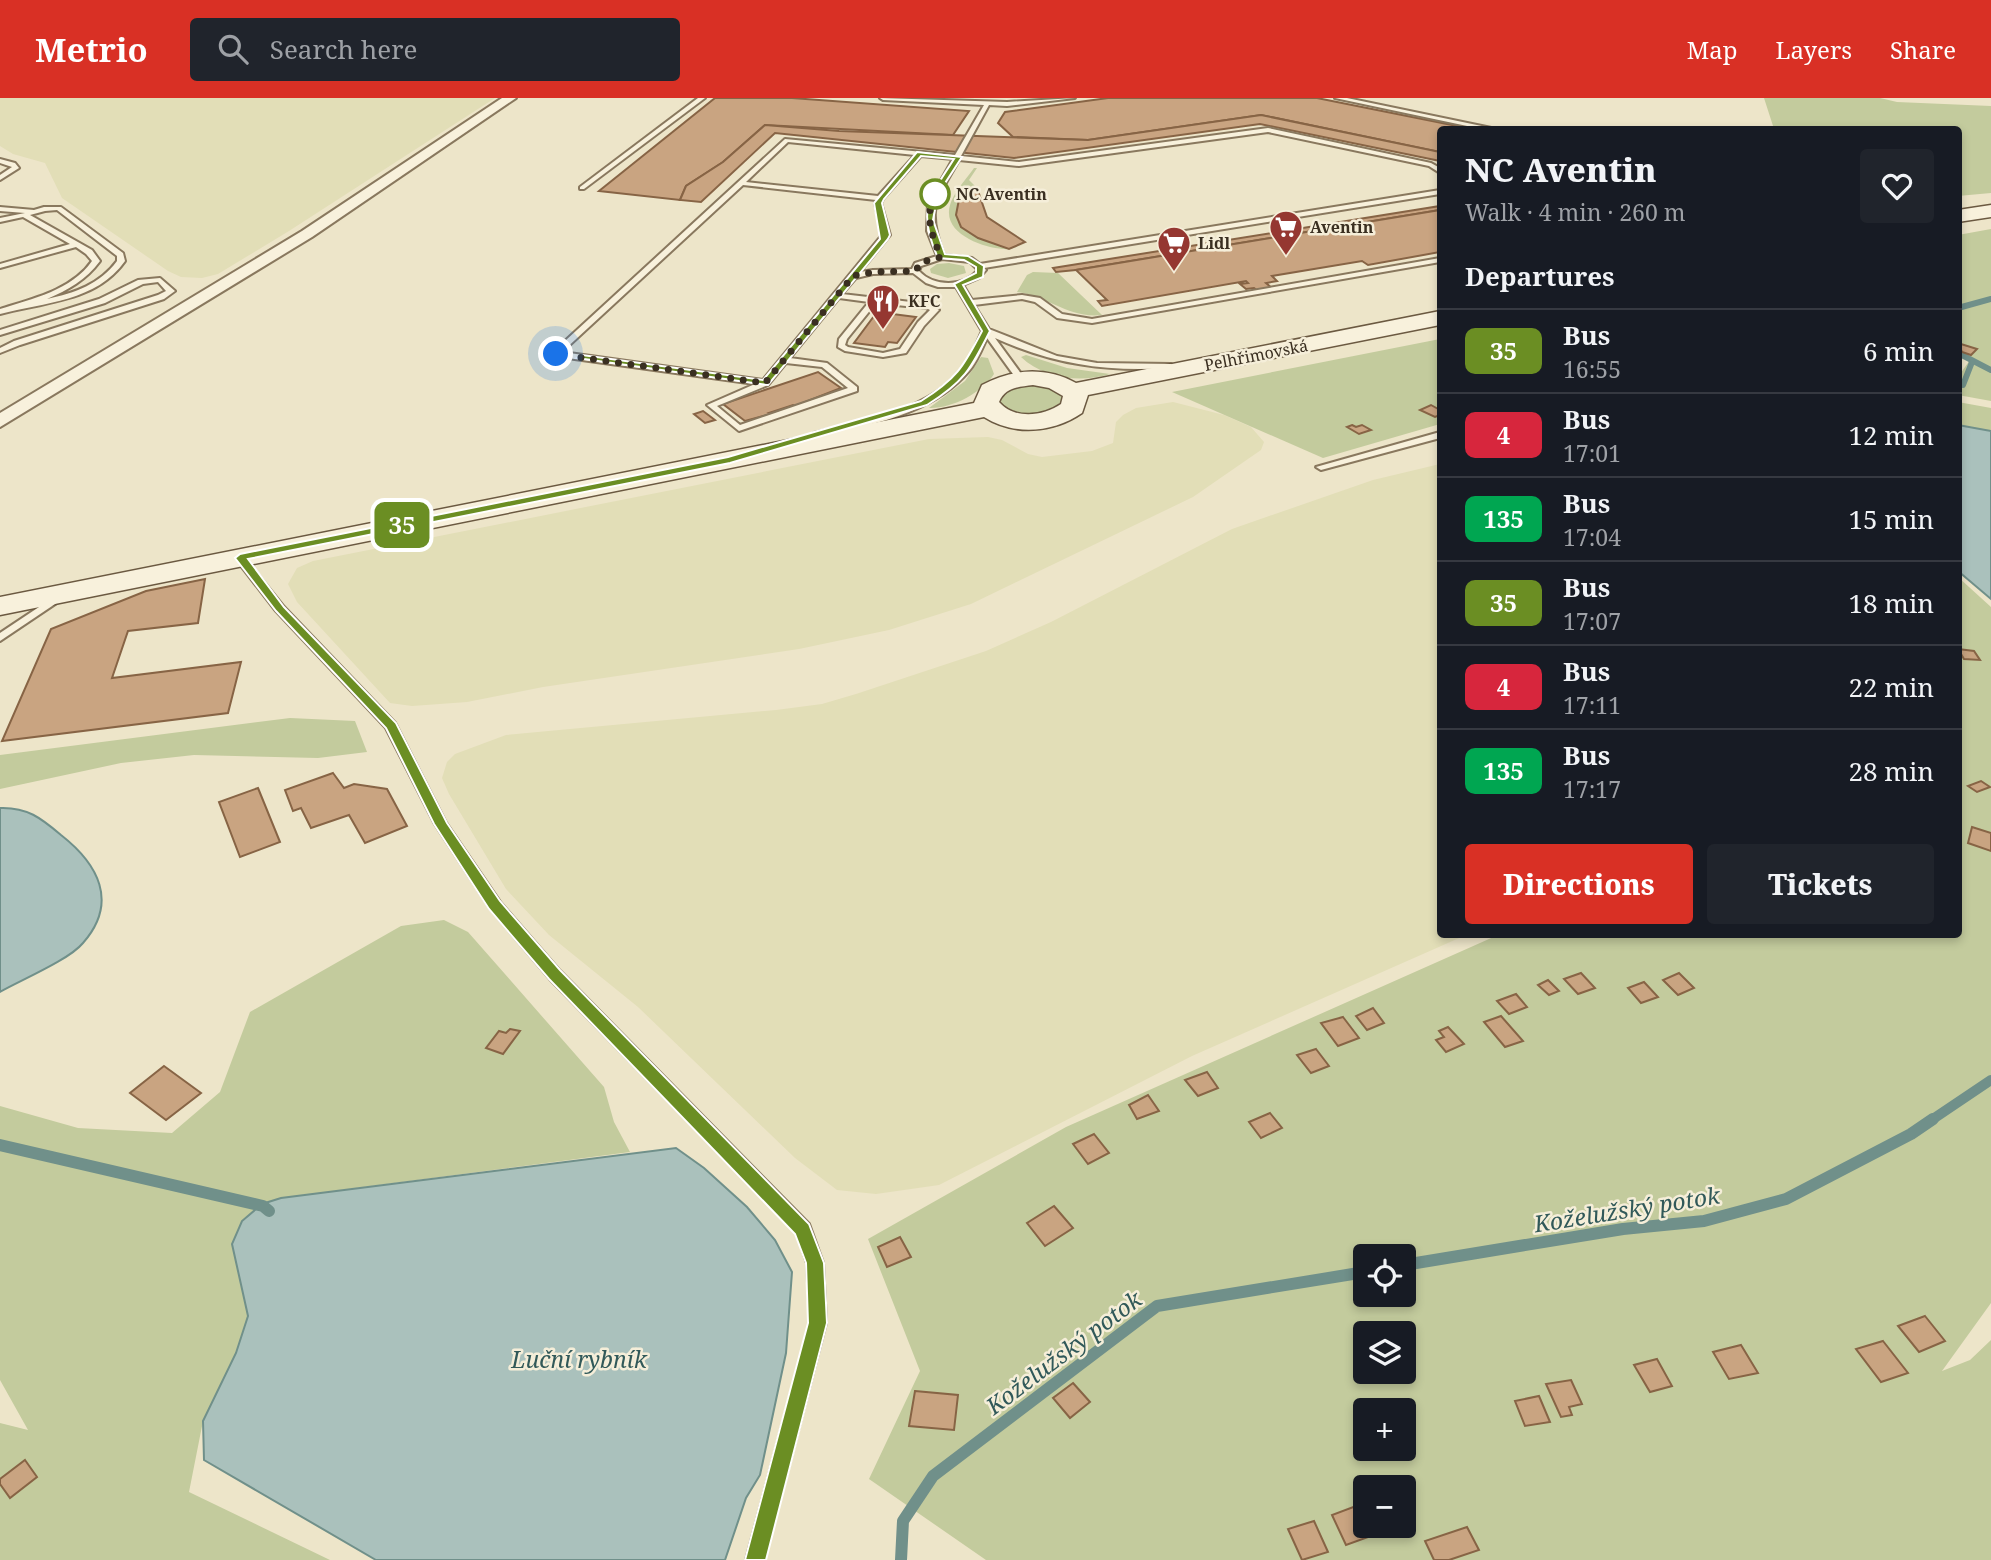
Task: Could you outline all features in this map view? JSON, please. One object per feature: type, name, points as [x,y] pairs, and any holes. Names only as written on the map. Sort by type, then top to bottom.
[{"type":"main road","points":[[1962,215],[1991,211]]},
{"type":"main road","name":"Pelhřimovská","points":[[1072,391],[1437,319]]},
{"type":"main road","points":[[0,606],[989,408],[1014,420],[1052,425],[1073,408],[1076,402],[1072,391],[1045,379],[1021,379],[1008,381],[990,390],[986,402],[989,408]]},
{"type":"street","points":[[0,421],[307,234],[510,98]]},
{"type":"lane","points":[[582,188],[702,98]]},
{"type":"lane","points":[[883,98],[987,104],[1023,104],[1072,98]]},
{"type":"lane","points":[[1338,98],[1478,126]]},
{"type":"lane","points":[[941,257],[931,231],[931,203],[987,104]]},
{"type":"lane","points":[[765,383],[556,354],[787,140],[1019,164],[1268,131],[1437,168]]},
{"type":"lane","points":[[784,360],[824,365],[854,389],[739,428],[710,405],[765,383],[853,276],[884,239],[886,235],[878,203],[880,198],[919,154]]},
{"type":"lane","points":[[0,161],[13,164],[16,168],[0,178]]},
{"type":"lane","points":[[741,183],[880,198]]},
{"type":"lane","points":[[915,271],[922,262],[941,257],[965,258],[980,266],[1437,192]]},
{"type":"lane","points":[[0,220],[49,208],[61,209],[113,249],[121,261],[112,274],[86,290],[12,308]]},
{"type":"lane","points":[[0,209],[34,212]]},
{"type":"lane","points":[[0,312],[65,287],[91,271],[96,261],[89,252],[24,215]]},
{"type":"lane","points":[[0,266],[76,245]]},
{"type":"lane","points":[[969,303],[1022,297],[1037,300],[1060,316],[1092,321],[1437,261]]},
{"type":"lane","points":[[853,276],[873,272],[915,271],[928,282],[958,284],[980,275],[980,266]]},
{"type":"lane","points":[[0,333],[102,301],[141,282],[160,280],[171,291],[161,297],[17,343],[0,351]]},
{"type":"lane","points":[[958,284],[986,331],[1021,379]]},
{"type":"lane","points":[[837,296],[874,300],[928,306],[935,310],[920,324],[903,351],[883,355],[845,349],[841,345],[843,340],[874,300]]},
{"type":"lane","points":[[986,331],[1031,352],[1080,365],[1129,369],[1207,364]]},
{"type":"lane","points":[[730,460],[924,403],[948,387],[966,370],[986,331]]},
{"type":"lane","points":[[1321,467],[1437,436]]},
{"type":"lane","points":[[240,558],[280,609],[391,726],[441,824],[495,905],[555,975],[803,1229],[815,1263],[818,1323],[755,1560]]},
{"type":"lane","points":[[0,638],[65,593]]},
{"type":"shaded area","points":[[0,98],[495,98],[289,231],[218,274],[202,278],[181,277],[168,271],[62,198],[45,163],[13,154],[0,146]]},
{"type":"shaded area","points":[[1173,402],[1224,415],[1251,427],[1264,442],[1261,450],[1193,497],[971,604],[889,630],[799,649],[543,687],[467,702],[412,706],[390,703],[297,602],[288,584],[297,568],[313,561],[929,439],[988,437],[1042,457],[1092,451],[1113,443],[1116,422],[1123,415],[1136,408]]},
{"type":"shaded area","points":[[1437,465],[1437,938],[1459,938],[1192,1056],[939,1185],[876,1194],[837,1190],[795,1158],[638,1007],[549,935],[506,889],[442,778],[447,762],[455,754],[506,735],[776,710],[822,704],[856,694],[986,651],[1051,622],[1232,529],[1373,480]]},
{"type":"green space","points":[[1764,98],[1880,98],[1897,102],[1991,106],[1991,193],[1962,196],[1962,126],[1773,126]]},
{"type":"green space","points":[[974,168],[977,168],[969,180],[977,188],[961,189],[956,215],[958,222],[965,230],[1009,249],[986,246],[968,239],[954,227],[950,219],[952,200]]},
{"type":"green space","points":[[1991,229],[1991,401],[1962,396],[1962,371],[1972,357],[1962,353],[1962,234]]},
{"type":"green space","points":[[937,264],[964,266],[966,273],[948,278],[931,273],[930,269]]},
{"type":"green space","points":[[1033,272],[1058,273],[1102,315],[1079,314],[1017,292],[1027,275]]},
{"type":"green space","points":[[1437,340],[1437,425],[1323,458],[1172,392]]},
{"type":"green space","points":[[1026,355],[1067,368],[1110,374],[1087,378],[1063,377],[1030,364],[1021,357]]},
{"type":"green space","points":[[981,357],[988,358],[994,374],[989,381],[956,403],[929,408],[965,381]]},
{"type":"green space","points":[[1032,384],[1049,387],[1060,394],[1063,402],[1054,409],[1039,414],[1024,414],[1002,405],[999,397],[1008,389]]},
{"type":"green space","points":[[1962,403],[1991,408],[1991,431],[1962,426]]},
{"type":"green space","points":[[1962,581],[1991,607],[1991,1303],[1942,1371],[1970,1360],[1991,1340],[1991,1560],[986,1560],[869,1479],[920,1371],[868,1239],[1066,1127],[1491,938],[1962,938]]},
{"type":"green space","points":[[290,718],[355,721],[367,752],[318,758],[194,755],[121,763],[0,789],[0,755]]},
{"type":"green space","points":[[444,920],[468,932],[604,1087],[614,1122],[630,1152],[281,1198],[232,1244],[248,1316],[236,1353],[203,1421],[189,1492],[330,1560],[0,1560],[0,1423],[28,1430],[0,1380],[0,1106],[78,1128],[172,1133],[220,1092],[250,1012],[401,926]]},
{"type":"water","points":[[1962,426],[1991,431],[1991,599],[1962,574]]},
{"type":"water","points":[[0,808],[18,809],[33,815],[74,846],[94,871],[102,898],[94,928],[83,943],[56,963],[0,992]]},
{"type":"water","name":"Luční rybník","points":[[676,1148],[704,1168],[747,1207],[775,1240],[792,1272],[786,1353],[760,1475],[746,1498],[725,1560],[376,1560],[204,1460],[203,1421],[236,1353],[248,1316],[232,1244],[242,1221],[262,1204],[281,1198]]},
{"type":"building","points":[[715,98],[792,98],[969,111],[953,135],[765,125],[723,162],[686,186],[680,200],[599,191]]},
{"type":"building","points":[[1108,98],[1317,98],[1457,126],[1437,126],[1437,151],[1261,115],[1088,140],[1013,137],[998,123],[1005,112]]},
{"type":"building","points":[[1261,115],[1437,151],[1437,160],[1260,124],[1014,158],[775,133],[701,202],[680,200],[686,186],[723,162],[765,125],[839,131],[1088,140]]},
{"type":"building","points":[[977,188],[987,217],[1025,242],[1009,249],[978,238],[961,227],[956,215],[961,189]]},
{"type":"building","points":[[1437,206],[1437,210],[1076,270],[1056,272],[1053,268]]},
{"type":"building","name":"Aventin","points":[[1437,210],[1437,253],[1368,265],[1362,261],[1272,276],[1277,281],[1266,283],[1272,288],[1258,291],[1254,288],[1246,289],[1240,284],[1248,283],[1246,281],[1102,306],[1098,301],[1107,300],[1076,270]]},
{"type":"building","points":[[877,312],[916,317],[897,343],[888,342],[885,347],[854,343]]},
{"type":"building","points":[[1962,344],[1977,349],[1971,355],[1962,352]]},
{"type":"building","points":[[818,372],[841,388],[745,421],[723,404]]},
{"type":"building","points":[[1431,405],[1437,408],[1437,416],[1435,417],[1420,410]]},
{"type":"building","points":[[703,411],[715,420],[705,423],[694,414]]},
{"type":"building","points":[[1362,425],[1371,430],[1359,434],[1347,427]]},
{"type":"building","points":[[205,579],[198,623],[128,631],[112,678],[241,662],[228,713],[2,741],[51,629],[146,591]]},
{"type":"building","points":[[1962,650],[1974,651],[1980,660],[1964,659]]},
{"type":"building","points":[[333,773],[344,788],[354,784],[387,789],[407,826],[365,843],[349,815],[311,828],[301,808],[293,811],[285,790]]},
{"type":"building","points":[[1981,781],[1990,787],[1977,792],[1968,786]]},
{"type":"building","points":[[258,788],[280,842],[240,857],[219,802]]},
{"type":"building","points":[[1972,827],[1991,833],[1991,851],[1968,843]]},
{"type":"building","points":[[1581,973],[1595,988],[1578,994],[1564,979]]},
{"type":"building","points":[[1679,973],[1694,988],[1678,995],[1663,980]]},
{"type":"building","points":[[1548,980],[1559,991],[1549,995],[1538,985]]},
{"type":"building","points":[[1644,982],[1658,997],[1641,1003],[1628,988]]},
{"type":"building","points":[[1516,994],[1527,1007],[1509,1014],[1497,1001]]},
{"type":"building","points":[[1373,1008],[1384,1023],[1367,1030],[1356,1016]]},
{"type":"building","points":[[1501,1016],[1523,1041],[1505,1047],[1484,1022]]},
{"type":"building","points":[[1343,1017],[1359,1038],[1338,1046],[1321,1023]]},
{"type":"building","points":[[1448,1027],[1464,1044],[1446,1052],[1436,1040],[1444,1037],[1439,1031]]},
{"type":"building","points":[[510,1029],[520,1031],[503,1054],[486,1048],[499,1031],[506,1033]]},
{"type":"building","points":[[1316,1049],[1329,1066],[1311,1073],[1297,1055]]},
{"type":"building","points":[[164,1066],[201,1093],[166,1120],[130,1093]]},
{"type":"building","points":[[1207,1072],[1218,1088],[1198,1096],[1185,1080]]},
{"type":"building","points":[[1148,1095],[1159,1111],[1137,1119],[1129,1105]]},
{"type":"building","points":[[1270,1113],[1282,1128],[1261,1138],[1249,1122]]},
{"type":"building","points":[[1094,1134],[1109,1153],[1088,1164],[1073,1144]]},
{"type":"building","points":[[1054,1206],[1073,1228],[1045,1246],[1027,1223]]},
{"type":"building","points":[[900,1237],[911,1257],[887,1267],[878,1247]]},
{"type":"building","points":[[1925,1316],[1945,1341],[1919,1352],[1898,1326]]},
{"type":"building","points":[[1883,1341],[1908,1373],[1881,1382],[1856,1349]]},
{"type":"building","points":[[1741,1345],[1758,1373],[1729,1379],[1713,1352]]},
{"type":"building","points":[[1657,1359],[1672,1386],[1650,1392],[1634,1365]]},
{"type":"building","points":[[1571,1380],[1582,1404],[1569,1407],[1572,1415],[1561,1417],[1546,1384]]},
{"type":"building","points":[[1073,1383],[1090,1402],[1070,1418],[1053,1398]]},
{"type":"building","points":[[915,1391],[958,1395],[954,1430],[909,1426]]},
{"type":"building","points":[[1539,1396],[1550,1422],[1525,1426],[1515,1401]]},
{"type":"building","points":[[25,1460],[37,1477],[10,1498],[0,1484],[0,1479]]},
{"type":"building","points":[[1353,1507],[1353,1538],[1365,1538],[1346,1545],[1332,1515]]},
{"type":"building","points":[[1314,1521],[1328,1552],[1302,1560],[1288,1529]]},
{"type":"building","points":[[1467,1527],[1479,1550],[1449,1560],[1434,1560],[1425,1541]]},
{"type":"waterway","name":"Koželužský potok","points":[[1962,307],[1991,299]]},
{"type":"waterway","name":"Koželužský potok","points":[[1962,355],[1991,370]]},
{"type":"waterway","points":[[1963,385],[1972,362]]},
{"type":"waterway","name":"Koželužský potok","points":[[1930,1121],[1991,1080]]},
{"type":"waterway","name":"Koželužský potok","points":[[1416,1263],[1623,1229],[1704,1221],[1786,1199],[1911,1134],[1933,1119]]},
{"type":"waterway","points":[[0,1145],[263,1206],[269,1211]]},
{"type":"waterway","name":"Koželužský potok","points":[[901,1560],[903,1521],[933,1476],[1157,1306],[1353,1274]]},
{"type":"bus line","name":"35","points":[[582,358],[765,383],[884,239],[886,235],[878,203],[880,198],[919,154],[958,157],[935,194],[929,220],[941,257],[965,258],[980,266],[980,275],[958,284],[986,331],[966,370],[948,387],[924,403],[901,412],[730,460],[240,558],[280,609],[391,726],[441,824],[495,905],[555,975],[803,1229],[815,1263],[818,1323],[755,1560]]},
{"type":"place","name":"NC Aventin","points":[[935,194]]},
{"type":"place","name":"Aventin","points":[[1286,257]]},
{"type":"place","name":"Lidl","points":[[1174,273]]},
{"type":"place","name":"KFC","points":[[883,331]]},
{"type":"route","points":[[556,354],[765,383],[853,276],[873,272],[915,271],[922,262],[941,257],[929,220],[935,194]]}]
